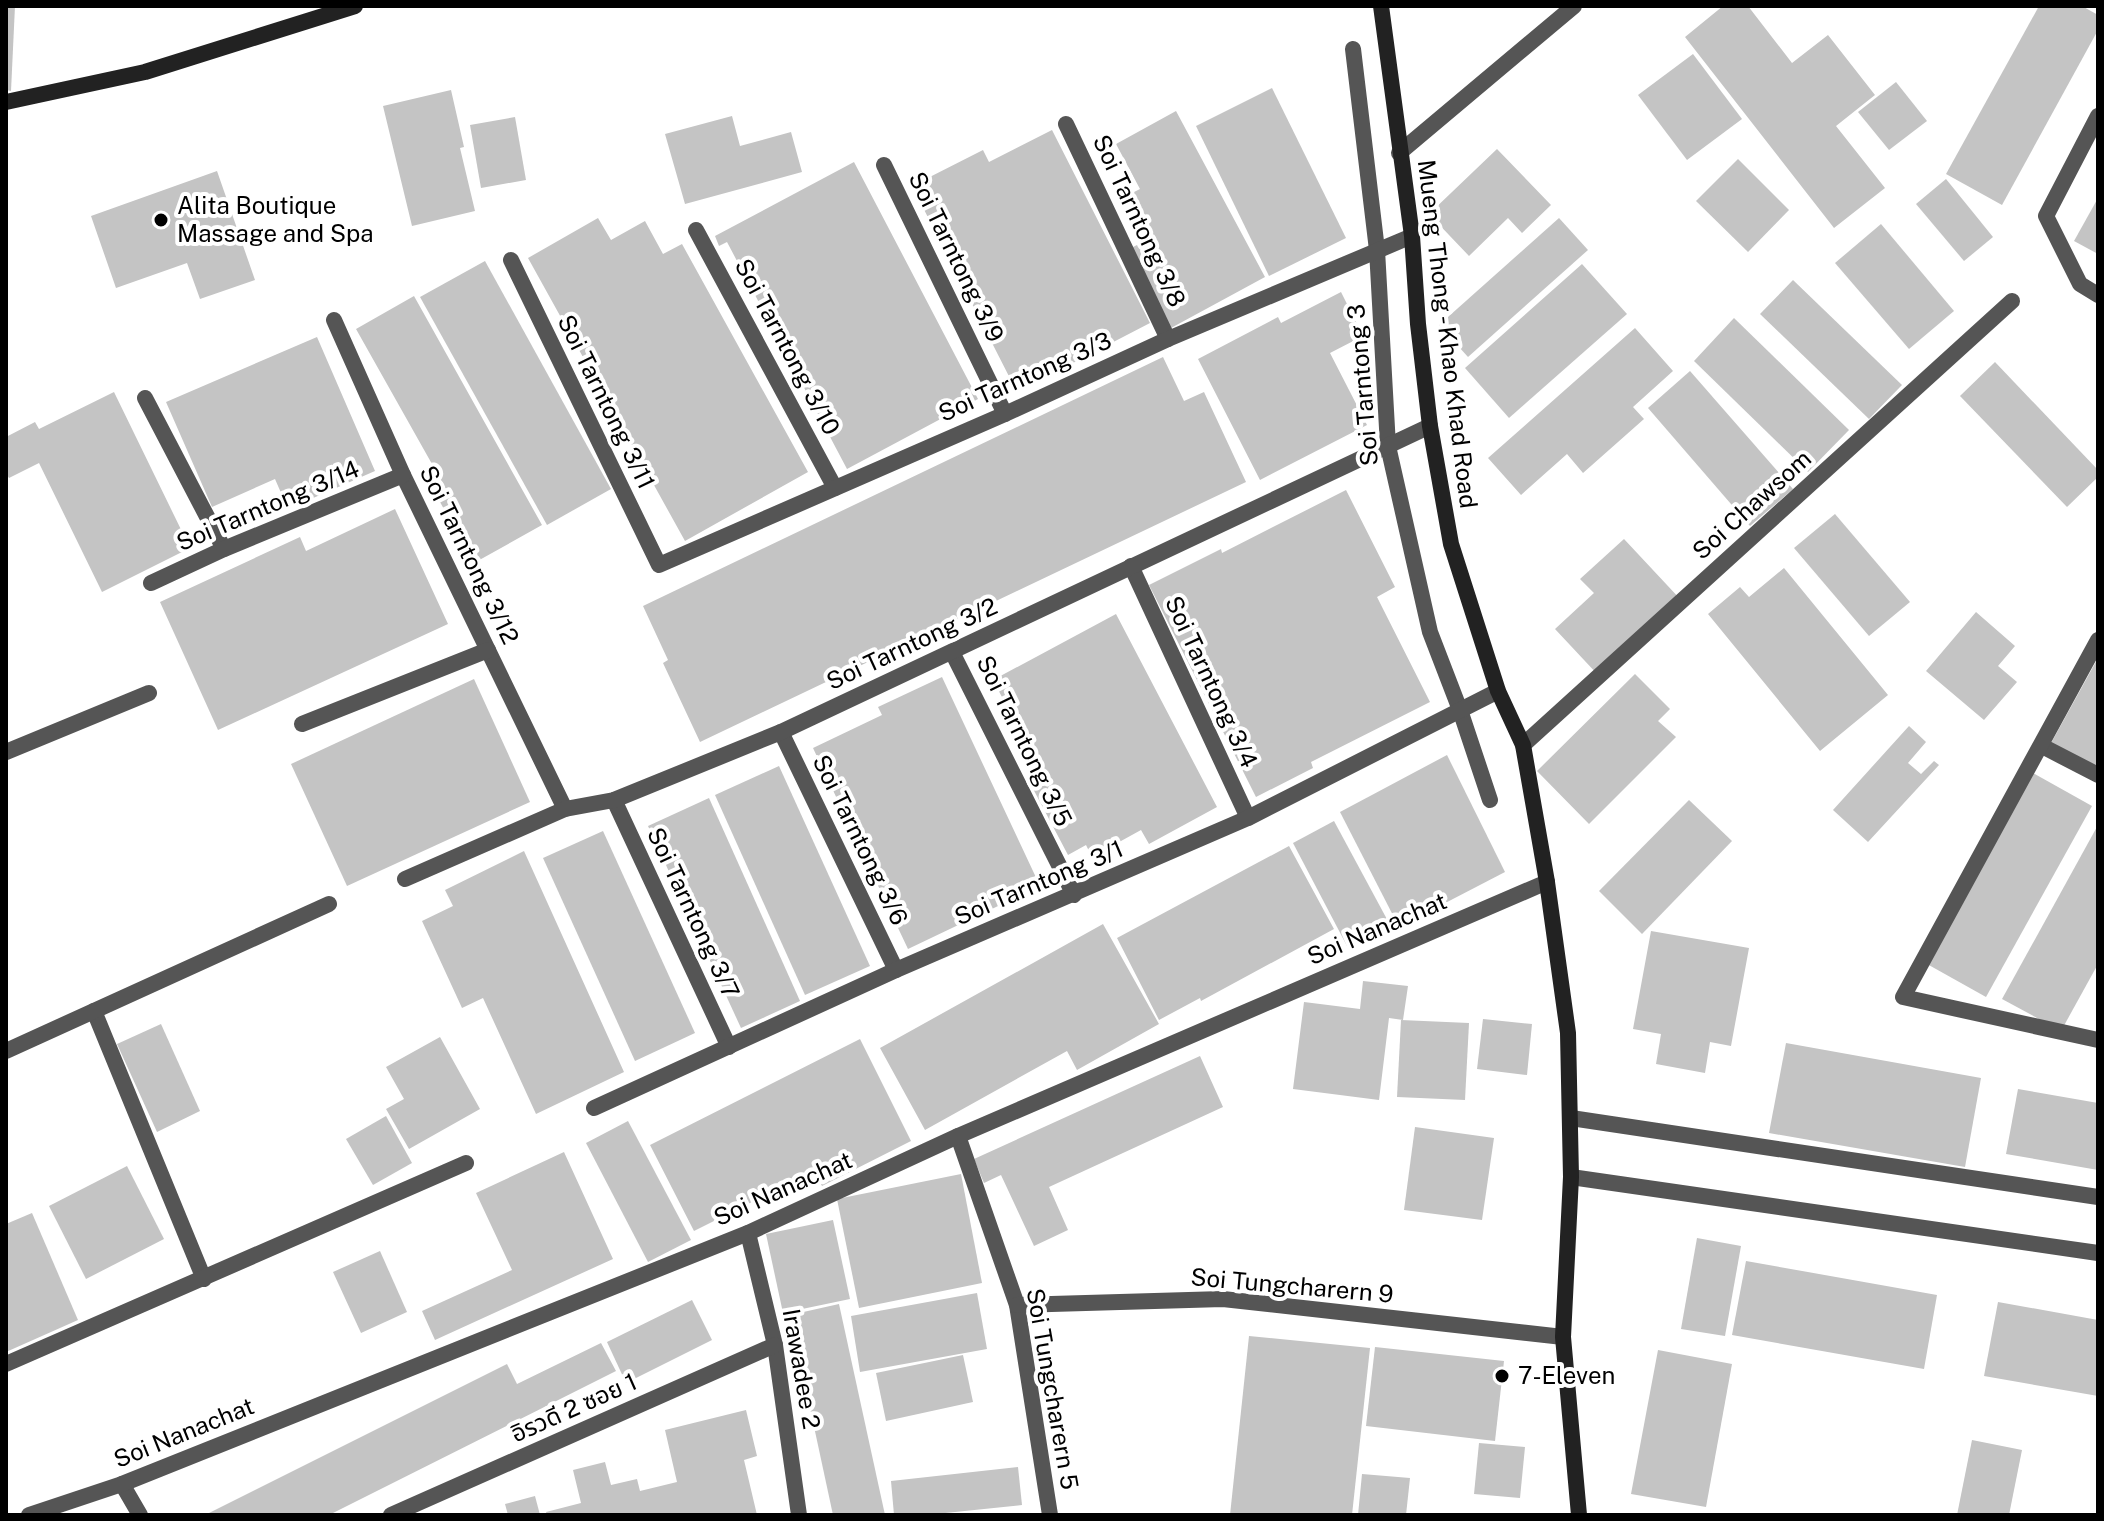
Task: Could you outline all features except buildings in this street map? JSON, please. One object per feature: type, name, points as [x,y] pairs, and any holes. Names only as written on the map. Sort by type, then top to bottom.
[{"type":"street","points":[[6,102],[145,72],[355,6]]},
{"type":"street","name":"Mueng Thong - Khao Khad Road","points":[[1381,6],[1412,236],[1430,426],[1451,544],[1498,691],[1523,745],[1547,882],[1568,1033],[1571,1177],[1563,1337],[1579,1515]]},
{"type":"street","points":[[1399,153],[1574,6]]},
{"type":"street","name":"Soi Tarntong 3","points":[[1353,49],[1377,250],[1388,446],[1430,632],[1490,800]]},
{"type":"street","points":[[2098,116],[2046,216],[2080,284],[2098,295]]},
{"type":"street","name":"Soi Tarntong 3/8","points":[[1066,124],[1168,339]]},
{"type":"street","name":"Soi Tarntong 3/9","points":[[884,165],[1005,414]]},
{"type":"street","name":"Soi Tarntong 3/10","points":[[696,230],[835,488]]},
{"type":"street","name":"Soi Tarntong 3/3","points":[[659,565],[1005,414],[1168,339],[1412,236]]},
{"type":"street","name":"Soi Tarntong 3/11","points":[[511,260],[659,565]]},
{"type":"street","name":"Soi Chawsom","points":[[1523,745],[2012,301]]},
{"type":"street","name":"Soi Tarntong 3/12","points":[[334,320],[403,475],[565,809]]},
{"type":"street","points":[[145,398],[224,549]]},
{"type":"street","name":"Soi Tarntong 3/2","points":[[405,879],[565,809],[614,800],[781,732],[1430,426]]},
{"type":"street","name":"Soi Tarntong 3/14","points":[[151,583],[224,549],[403,475]]},
{"type":"street","name":"Soi Tarntong 3/4","points":[[1131,566],[1248,818]]},
{"type":"street","points":[[2098,640],[1903,997],[2098,1040]]},
{"type":"street","points":[[302,724],[488,650]]},
{"type":"street","name":"Soi Tarntong 3/5","points":[[952,652],[1074,895]]},
{"type":"street","name":"Soi Tarntong 3/1","points":[[594,1108],[896,970],[1248,818],[1498,691]]},
{"type":"street","points":[[6,752],[149,693]]},
{"type":"street","name":"Soi Tarntong 3/6","points":[[781,732],[896,970]]},
{"type":"street","points":[[2042,746],[2098,775]]},
{"type":"street","name":"Soi Tarntong 3/7","points":[[614,800],[729,1047]]},
{"type":"street","name":"Soi Nanachat","points":[[29,1515],[122,1484],[748,1233],[958,1136],[1547,882]]},
{"type":"street","points":[[6,1051],[329,904]]},
{"type":"street","points":[[94,1011],[204,1279]]},
{"type":"street","points":[[1571,1118],[2098,1197]]},
{"type":"street","name":"Soi Tungcharern 5","points":[[958,1136],[1017,1305],[1050,1515]]},
{"type":"street","points":[[6,1364],[466,1163]]},
{"type":"street","points":[[1571,1177],[2098,1253]]},
{"type":"street","name":"Irawadee 2","points":[[748,1233],[775,1345],[799,1515]]},
{"type":"street","name":"Soi Tungcharern 9","points":[[1017,1305],[1223,1299],[1563,1337]]},
{"type":"street","name":"อิรวดี 2 ซอย 1","points":[[391,1515],[775,1345]]},
{"type":"street","points":[[122,1484],[140,1515]]},
{"type":"place","name":"Alita Boutique Massage and Spa","points":[[161,220]]},
{"type":"place","name":"7-Eleven","points":[[1502,1376]]}]
